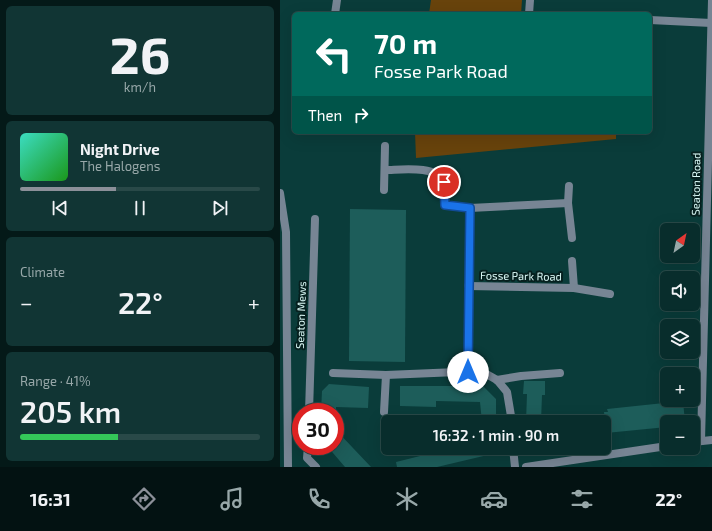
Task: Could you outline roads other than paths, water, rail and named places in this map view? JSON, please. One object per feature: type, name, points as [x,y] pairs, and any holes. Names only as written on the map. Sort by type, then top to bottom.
[{"type":"street","points":[[335,12],[337,0]]},
{"type":"street","points":[[529,12],[530,0]]},
{"type":"street","name":"Seaton Road","points":[[698,415],[712,0]]},
{"type":"street","points":[[652,20],[711,23]]},
{"type":"street","points":[[384,190],[385,146]]},
{"type":"street","points":[[385,170],[432,172],[440,175],[444,182],[445,205],[470,208],[568,203]]},
{"type":"street","points":[[569,186],[568,203],[572,238]]},
{"type":"street","points":[[280,193],[286,232],[288,467]]},
{"type":"street","name":"Fosse Park Road","points":[[468,372],[470,208]]},
{"type":"street","name":"Seaton Mews","points":[[309,403],[315,219]]},
{"type":"street","name":"Fosse Park Road","points":[[572,261],[574,288]]},
{"type":"street","name":"Fosse Park Road","points":[[468,286],[574,288],[610,294]]},
{"type":"street","points":[[333,373],[386,375],[481,371],[497,380],[507,392],[511,415]]},
{"type":"street","points":[[497,380],[521,376],[560,373]]},
{"type":"street","points":[[384,412],[386,375]]},
{"type":"street","points":[[700,441],[712,440],[712,444]]},
{"type":"street","points":[[526,467],[660,447]]},
{"type":"street","points":[[307,455],[307,458],[316,467]]},
{"type":"street","points":[[514,455],[515,467]]}]
